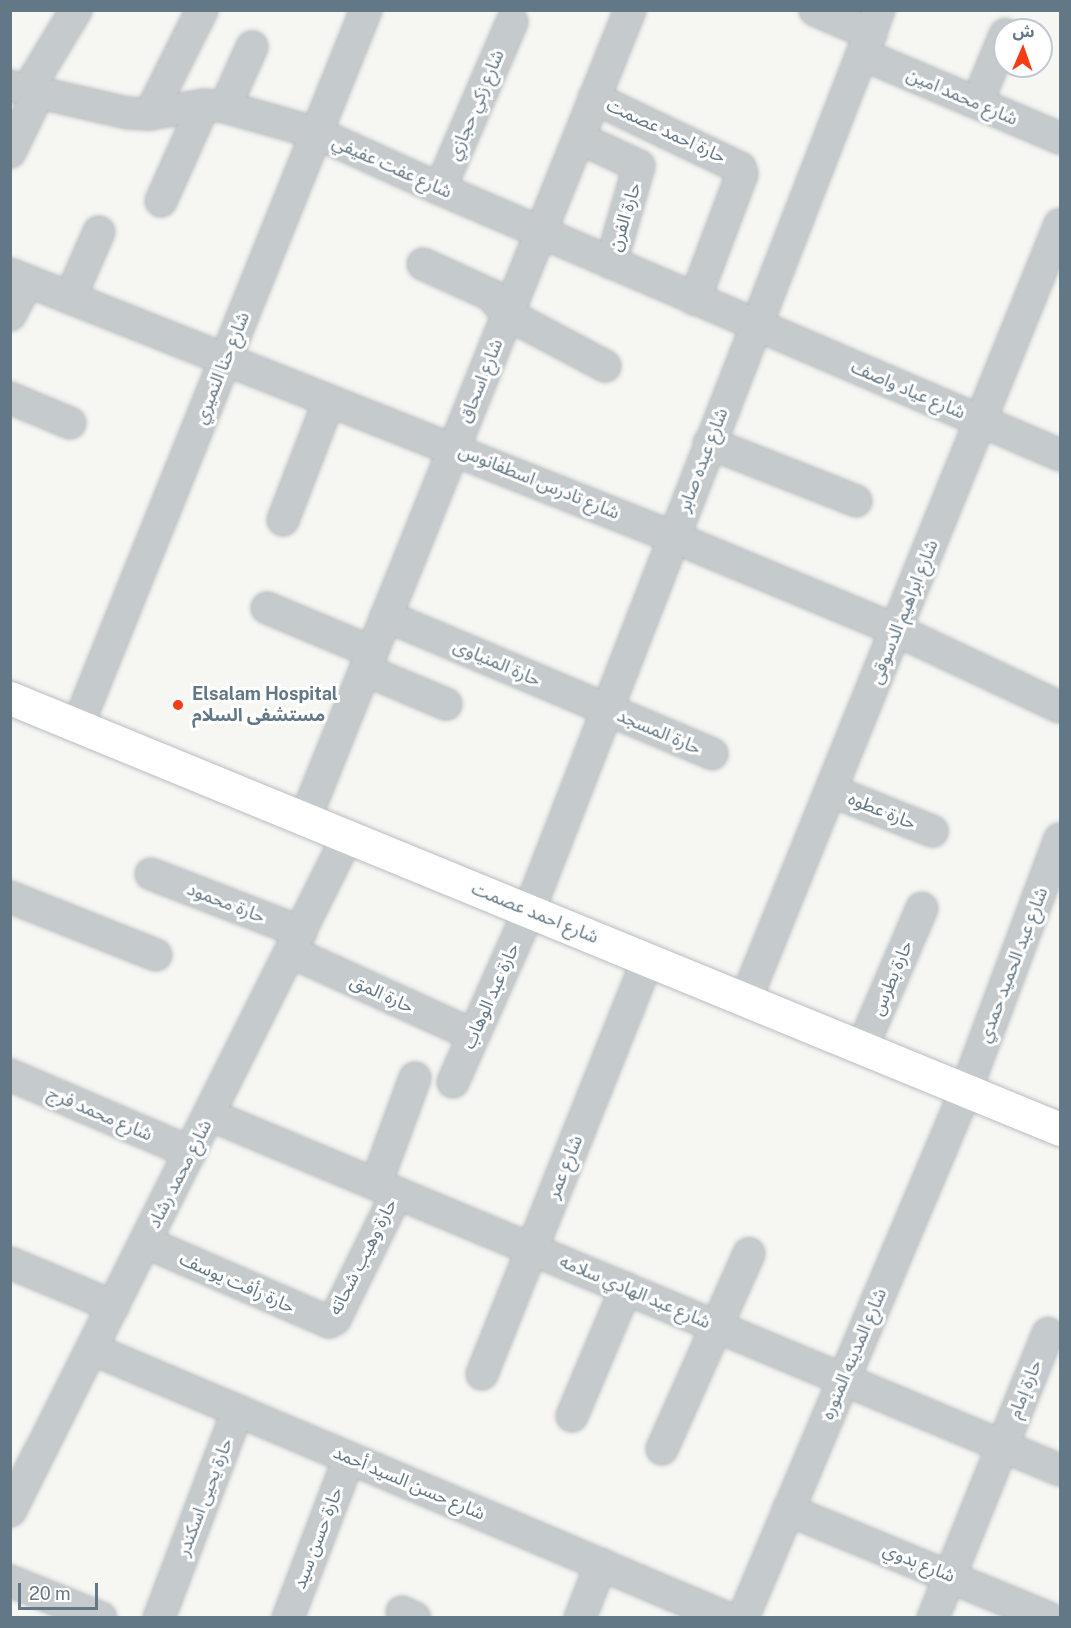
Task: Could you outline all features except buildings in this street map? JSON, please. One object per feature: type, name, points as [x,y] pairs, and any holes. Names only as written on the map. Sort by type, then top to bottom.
[{"type":"main road","name":"شارع احمد عصمت","points":[[10,698],[1060,1129]]},
{"type":"street","points":[[10,152],[25,90],[76,10]]},
{"type":"street","points":[[150,114],[202,10]]},
{"type":"street","name":"شارع حنا النميري","points":[[78,725],[366,10]]},
{"type":"street","name":"شارع اسحاق","points":[[305,819],[630,10]]},
{"type":"street","name":"شارع محمد امين","points":[[814,10],[871,33],[977,103],[1060,138]]},
{"type":"street","name":"شارع زكي حجازي","points":[[440,189],[512,22]]},
{"type":"street","name":"شارع عبده صابر","points":[[529,911],[755,325],[871,33]]},
{"type":"street","points":[[161,201],[214,106],[252,47]]},
{"type":"street","points":[[977,103],[993,64]]},
{"type":"street","name":"شارع عفت عفيفي","points":[[25,90],[105,109],[150,114],[214,106],[317,133],[440,189],[755,325]]},
{"type":"street","name":"حارة احمد عصمت","points":[[594,98],[740,168],[742,174],[695,299]]},
{"type":"street","name":"حارة الفرن","points":[[579,138],[639,166],[611,263]]},
{"type":"street","name":"شارع ابراهيم الدسوقى","points":[[746,999],[1060,224]]},
{"type":"street","points":[[70,298],[99,231]]},
{"type":"street","points":[[423,264],[491,295],[507,314],[605,366]]},
{"type":"street","points":[[10,315],[19,278]]},
{"type":"street","name":"شارع تادرس اسطفانوس","points":[[19,278],[225,361],[454,448],[673,537],[896,630],[1060,707]]},
{"type":"street","name":"شارع عياد واصف","points":[[755,325],[1060,455]]},
{"type":"street","points":[[10,398],[70,423]]},
{"type":"street","points":[[283,520],[329,401]]},
{"type":"street","points":[[710,443],[856,501]]},
{"type":"street","points":[[267,608],[446,704]]},
{"type":"street","name":"حارة المنياوى","points":[[386,616],[607,709]]},
{"type":"street","name":"حارة المسجد","points":[[607,709],[712,754]]},
{"type":"street","name":"حارة عطوه","points":[[832,791],[932,831]]},
{"type":"street","name":"شارع محمد رشاد","points":[[10,1511],[23,1456],[92,1349],[348,836]]},
{"type":"street","name":"شارع عبد الحميد حمدي","points":[[966,1090],[1051,895],[1060,839]]},
{"type":"street","name":"حارة محمود","points":[[151,874],[296,942]]},
{"type":"street","points":[[10,897],[156,956]]},
{"type":"street","name":"حارة بطرس","points":[[862,1048],[922,908]]},
{"type":"street","name":"حارة عبد الوهاب","points":[[453,1082],[529,911]]},
{"type":"street","name":"حارة المق","points":[[296,942],[473,1035]]},
{"type":"street","name":"شارع عمر","points":[[482,1374],[648,960]]},
{"type":"street","name":"شارع محمد فرج","points":[[10,1075],[190,1152]]},
{"type":"street","name":"حارة وهيب شحاته","points":[[330,1322],[335,1318],[386,1188],[415,1078]]},
{"type":"street","name":"شارع المدينه المنوره","points":[[743,1617],[966,1090]]},
{"type":"street","name":"شارع عبد الهادي سلامه","points":[[210,1114],[1060,1470]]},
{"type":"street","name":"حارة رأفت يوسف","points":[[145,1242],[330,1322]]},
{"type":"street","points":[[662,1449],[749,1254]]},
{"type":"street","points":[[10,1263],[113,1306]]},
{"type":"street","points":[[572,1416],[626,1288]]},
{"type":"street","name":"حارة إمام","points":[[933,1617],[1048,1333]]},
{"type":"street","name":"شارع حسن السيد أحمد","points":[[92,1349],[727,1617]]},
{"type":"street","name":"حارة يحيى اسكندر","points":[[159,1617],[238,1410]]},
{"type":"street","name":"حارة حسن سيد","points":[[288,1617],[349,1458]]},
{"type":"street","name":"شارع بدوي","points":[[788,1510],[1049,1617]]},
{"type":"street","points":[[580,1617],[601,1564]]},
{"type":"street","points":[[10,1581],[101,1617]]},
{"type":"place","name":"Elsalam Hospital مستشفى السلام","points":[[178,705]]}]
